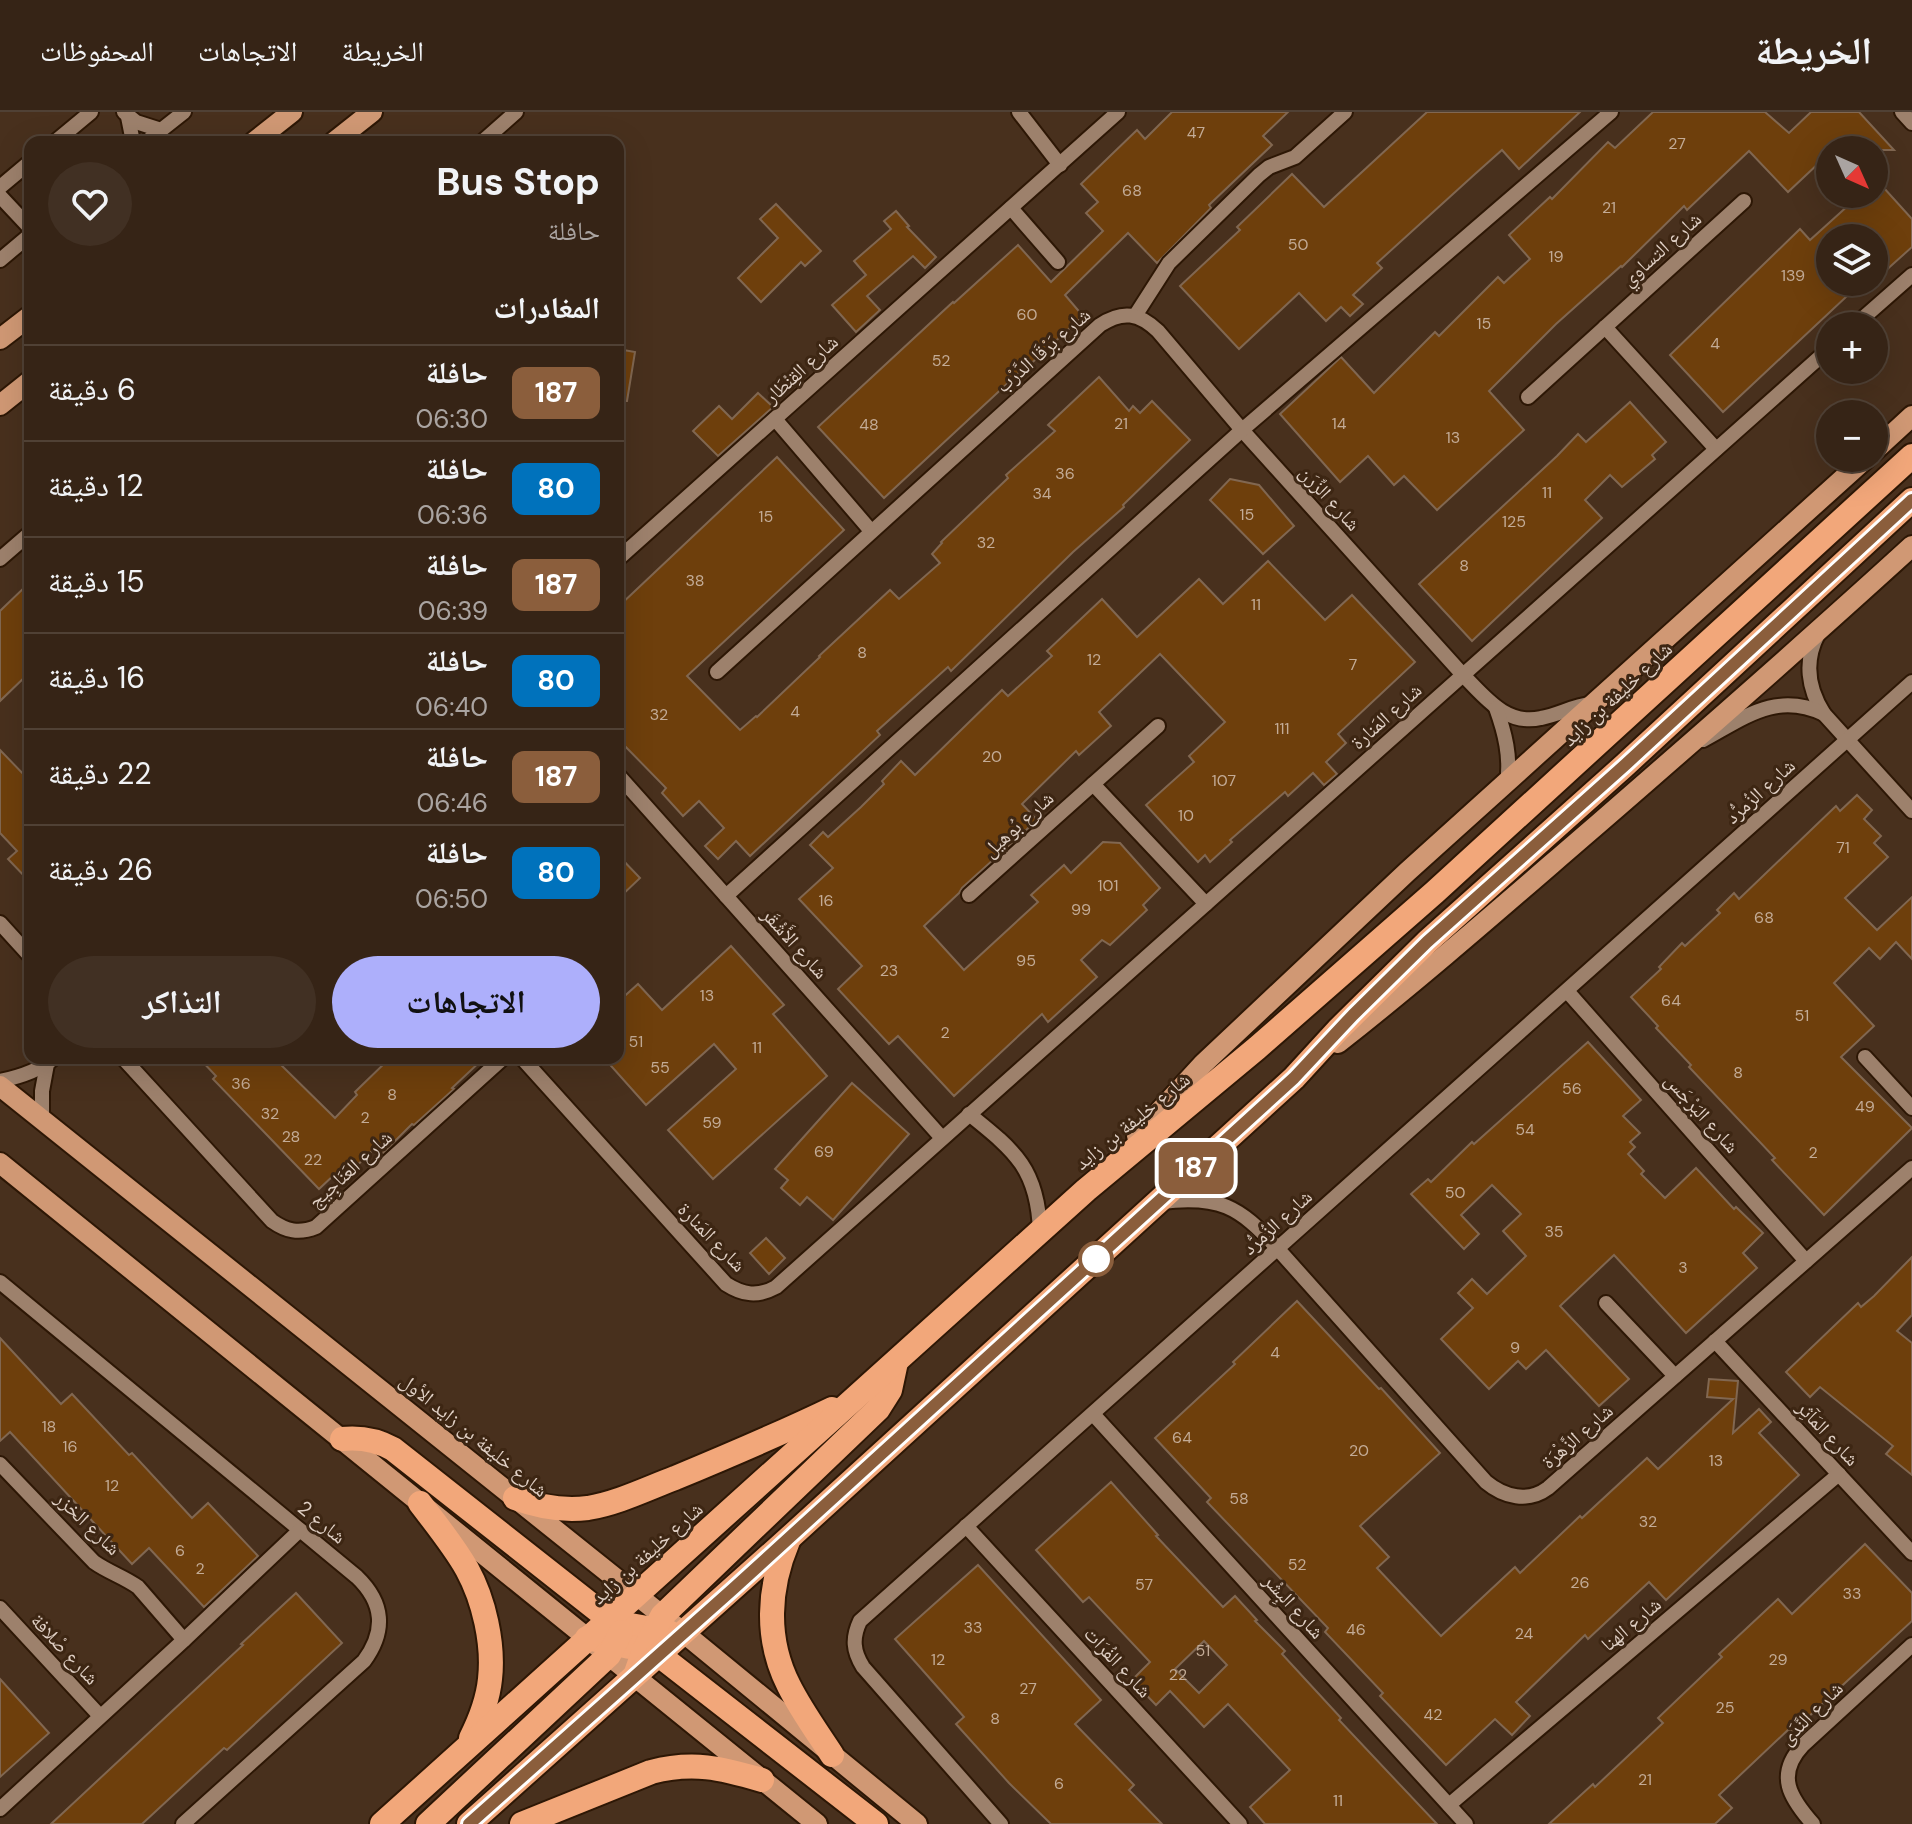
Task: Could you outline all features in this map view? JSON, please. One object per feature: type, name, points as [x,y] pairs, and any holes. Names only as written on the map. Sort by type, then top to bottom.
[{"type":"highway","name":"شارع خليفة بن زايد","points":[[382,1824],[587,1638],[615,1635],[636,1595],[1086,1190],[1424,902],[1912,456]]},
{"type":"highway","points":[[342,1439],[374,1440],[393,1449],[615,1635],[655,1638],[684,1633],[1294,1078],[1427,942],[1625,765],[1912,500]]},
{"type":"highway","points":[[469,1824],[635,1677],[655,1638],[878,1409],[890,1390],[896,1362]]},
{"type":"highway","points":[[515,1498],[568,1509],[604,1505],[781,1434],[858,1396]]},
{"type":"highway","points":[[420,1503],[467,1569],[479,1596],[488,1637],[490,1679],[477,1725],[464,1751]]},
{"type":"highway","points":[[788,1539],[773,1589],[771,1624],[776,1649],[788,1685],[832,1755]]},
{"type":"highway","points":[[428,1824],[615,1635]]},
{"type":"highway","points":[[655,1638],[876,1824]]},
{"type":"highway","points":[[522,1824],[667,1768],[718,1767],[762,1780]]},
{"type":"main road","points":[[262,136],[292,112]]},
{"type":"main road","points":[[342,136],[372,112]]},
{"type":"main road","points":[[0,339],[24,321]]},
{"type":"main road","points":[[0,405],[24,386]]},
{"type":"main road","points":[[1888,438],[1912,416]]},
{"type":"main road","points":[[1086,1190],[1203,1064],[1407,872],[1851,472]]},
{"type":"main road","points":[[1294,1078],[1446,955],[1681,752],[1912,546]]},
{"type":"main road","name":"شارع خليفة بن زايد الأول","points":[[0,1084],[636,1595],[655,1638]]},
{"type":"main road","points":[[0,1163],[10,1180],[342,1439],[587,1638]]},
{"type":"main road","points":[[684,1633],[917,1824]]},
{"type":"main road","points":[[615,1635],[635,1677],[817,1824]]},
{"type":"street","points":[[62,136],[91,112]]},
{"type":"street","points":[[154,136],[184,112]]},
{"type":"street","points":[[489,136],[516,112]]},
{"type":"street","points":[[1019,112],[1060,165]]},
{"type":"street","name":"شارع القِنْطَار","points":[[624,554],[1118,112]]},
{"type":"street","points":[[1135,316],[1169,263],[1259,175],[1269,167],[1295,157],[1345,112]]},
{"type":"street","points":[[726,896],[1242,430],[1611,112]]},
{"type":"street","points":[[1902,112],[1912,123]]},
{"type":"street","points":[[126,115],[144,126],[161,130]]},
{"type":"street","points":[[126,115],[131,136]]},
{"type":"street","points":[[0,187],[24,167]]},
{"type":"street","points":[[0,196],[24,222]]},
{"type":"street","name":"شارع التساوي","points":[[1528,397],[1744,201]]},
{"type":"street","points":[[1011,208],[1058,262]]},
{"type":"street","points":[[0,260],[24,240]]},
{"type":"street","points":[[1870,312],[1912,275]]},
{"type":"street","name":"شارع بَرْقَا الدَّرْب","points":[[717,672],[1100,325],[1117,316],[1135,316]]},
{"type":"street","name":"شارع الزِّرَن","points":[[1135,316],[1146,320],[1158,331],[1242,430],[1496,708],[1529,720],[1594,704]]},
{"type":"street","points":[[1605,327],[1716,449]]},
{"type":"street","name":"شارع المَنارة","points":[[527,1064],[720,1278],[733,1289],[750,1294],[776,1287],[1816,360]]},
{"type":"street","points":[[775,419],[871,531]]},
{"type":"street","points":[[0,559],[24,538]]},
{"type":"street","points":[[1822,628],[1811,652],[1809,678],[1812,691],[1824,714],[1912,811]]},
{"type":"street","name":"شارع الزُمرُّد","points":[[1001,1824],[857,1659],[854,1639],[860,1621],[1912,682]]},
{"type":"street","points":[[1681,752],[1775,705],[1800,705],[1824,714]]},
{"type":"street","name":"شارع الزِّرَن","points":[[1496,708],[1506,739],[1507,783]]},
{"type":"street","name":"شارع بُوهيل","points":[[969,895],[1158,726]]},
{"type":"street","name":"شارع الأَشْقَر","points":[[624,782],[942,1138]]},
{"type":"street","points":[[1093,784],[1206,904]]},
{"type":"street","points":[[0,923],[24,949]]},
{"type":"street","name":"شارع البَرْجَس","points":[[1567,991],[1806,1261]]},
{"type":"street","points":[[1865,1057],[1912,1108]]},
{"type":"street","points":[[0,1084],[44,1064]]},
{"type":"street","points":[[42,1118],[42,1091],[49,1064]]},
{"type":"street","name":"شارع العَنَاجِيج","points":[[128,1064],[265,1215],[294,1231],[316,1227],[496,1064]]},
{"type":"street","points":[[969,1114],[1005,1143],[1025,1169],[1036,1199],[1040,1232]]},
{"type":"street","name":"شارع الزَّهْرَة","points":[[1158,1202],[1201,1199],[1225,1205],[1251,1221],[1486,1482],[1500,1492],[1525,1497],[1541,1493],[1911,1170]]},
{"type":"street","name":"شارع 2","points":[[0,1282],[357,1577],[372,1593],[379,1614],[379,1626],[377,1639],[364,1661],[183,1824]]},
{"type":"street","points":[[1606,1303],[1675,1376]]},
{"type":"street","name":"شارع المَآثِر","points":[[1715,1341],[1912,1553]]},
{"type":"street","name":"شارع البِشْر","points":[[1093,1414],[1466,1824]]},
{"type":"street","name":"شارع الخزر","points":[[0,1464],[94,1562],[138,1587],[184,1640]]},
{"type":"street","name":"شارع الهنا","points":[[1449,1805],[1839,1474]]},
{"type":"street","name":"شارع الفُرَات","points":[[966,1526],[1240,1824]]},
{"type":"street","points":[[0,1809],[300,1530]]},
{"type":"street","name":"شارع صْلافة","points":[[0,1608],[100,1716]]},
{"type":"street","name":"شارع النَّدَى","points":[[1813,1824],[1798,1807],[1789,1789],[1787,1780],[1791,1760],[1803,1745],[1912,1645]]},
{"type":"building","points":[[1172,112],[1288,112],[1263,136],[1272,145],[1209,205],[1211,208],[1157,263],[1128,233],[1065,295],[1083,316],[884,498],[818,427],[1018,245],[1051,282],[1103,231],[1086,213],[1098,202],[1081,184],[1137,130],[1145,139]]},
{"type":"building","points":[[1427,112],[1580,112],[1519,169],[1502,150],[1377,263],[1382,268],[1353,295],[1363,304],[1350,316],[1341,307],[1326,321],[1299,293],[1239,349],[1180,286],[1240,230],[1237,227],[1292,174],[1324,207]]},
{"type":"building","points":[[1653,112],[1765,112],[1789,133],[1811,112],[1859,112],[1881,136],[1816,136],[1816,166],[1788,192],[1749,151],[1687,210],[1684,206],[1622,267],[1556,324],[1489,391],[1524,430],[1437,510],[1404,476],[1394,485],[1368,456],[1340,482],[1280,414],[1341,357],[1374,393],[1435,332],[1439,336],[1498,277],[1504,283],[1530,259],[1509,235],[1550,197],[1552,199],[1608,142],[1615,148]]},
{"type":"building","points":[[1888,192],[1912,219],[1912,247],[1888,268],[1888,224],[1828,224],[1845,208],[1888,208]]},
{"type":"building","points":[[776,204],[821,251],[805,266],[801,262],[761,302],[738,278],[778,238],[760,219]]},
{"type":"building","points":[[896,211],[936,257],[925,268],[913,256],[867,296],[880,310],[856,332],[832,305],[866,275],[854,261],[891,229],[884,221]]},
{"type":"building","points":[[1800,229],[1810,240],[1816,235],[1816,296],[1847,296],[1830,312],[1816,312],[1816,325],[1723,412],[1670,355]]},
{"type":"building","points":[[624,350],[635,352],[627,401],[624,401]]},
{"type":"building","points":[[1099,377],[1129,411],[1133,406],[1140,413],[1152,401],[1190,440],[951,671],[948,667],[877,731],[880,735],[750,856],[736,841],[718,859],[705,846],[724,828],[699,801],[683,816],[662,793],[666,788],[624,745],[624,601],[777,457],[844,530],[687,676],[740,730],[890,590],[899,599],[940,563],[932,554],[941,542],[1008,478],[1006,475],[1055,431],[1048,425]]},
{"type":"building","points":[[758,393],[773,407],[718,456],[693,431],[719,406],[732,419]]},
{"type":"building","points":[[1630,402],[1666,442],[1652,455],[1655,459],[1622,487],[1610,475],[1585,500],[1602,518],[1472,641],[1419,584],[1578,434],[1586,442]]},
{"type":"building","points":[[1230,479],[1259,485],[1294,526],[1263,554],[1210,500]]},
{"type":"building","points":[[1268,561],[1325,620],[1352,595],[1415,662],[1338,734],[1346,743],[1326,762],[1337,774],[1324,785],[1313,773],[1288,796],[1285,792],[1230,840],[1232,842],[1210,862],[1205,855],[1198,862],[1146,805],[1194,762],[1189,756],[1225,722],[1160,654],[1099,712],[1111,726],[1079,755],[1076,751],[1022,804],[1037,820],[924,926],[964,970],[1038,902],[1031,895],[1064,865],[1071,873],[1103,842],[1120,843],[1160,888],[1143,905],[1147,910],[1110,945],[1102,940],[1081,960],[1097,977],[1048,1022],[1042,1014],[954,1096],[898,1036],[889,1044],[838,989],[862,966],[799,899],[833,868],[810,845],[823,832],[828,837],[861,807],[901,761],[915,775],[1002,690],[1008,696],[1052,656],[1047,651],[1102,599],[1137,637],[1199,579],[1223,604]]},
{"type":"building","points":[[24,588],[24,678],[0,701],[0,611]]},
{"type":"building","points":[[0,750],[24,775],[24,876],[8,859],[17,851],[0,833]]},
{"type":"building","points":[[1857,795],[1872,810],[1864,819],[1881,836],[1874,843],[1888,857],[1845,898],[1877,930],[1912,897],[1912,959],[1896,942],[1880,959],[1869,948],[1834,983],[1874,1026],[1841,1057],[1912,1128],[1824,1215],[1689,1067],[1691,1065],[1631,997],[1661,969],[1659,967],[1682,943],[1685,946],[1720,913],[1717,910],[1734,893],[1739,899],[1836,806],[1840,811]]},
{"type":"building","points":[[624,861],[640,878],[624,893]]},
{"type":"building","points":[[731,946],[784,1005],[773,1014],[827,1076],[713,1179],[668,1130],[736,1069],[714,1044],[646,1105],[609,1064],[624,1064],[624,997],[638,984],[662,1010]]},
{"type":"building","points":[[1588,1042],[1641,1100],[1623,1116],[1640,1133],[1630,1142],[1635,1147],[1628,1154],[1644,1171],[1641,1174],[1665,1198],[1696,1168],[1734,1209],[1736,1207],[1763,1233],[1743,1253],[1757,1268],[1686,1333],[1614,1255],[1560,1306],[1629,1379],[1599,1406],[1546,1350],[1526,1369],[1518,1361],[1489,1389],[1441,1339],[1473,1308],[1458,1293],[1472,1279],[1487,1294],[1526,1256],[1503,1231],[1521,1214],[1492,1185],[1461,1215],[1479,1234],[1464,1249],[1411,1194],[1428,1179],[1431,1182],[1472,1142],[1474,1144]]},
{"type":"building","points":[[205,1064],[280,1064],[335,1118],[357,1095],[355,1092],[384,1064],[478,1064],[383,1153],[377,1148],[373,1150],[341,1181],[335,1174],[319,1189],[213,1079],[216,1076]]},
{"type":"building","points":[[852,1083],[909,1134],[833,1220],[807,1197],[800,1205],[781,1188],[788,1180],[775,1169]]},
{"type":"building","points":[[766,1238],[785,1258],[769,1274],[750,1253]]},
{"type":"building","points":[[1912,1257],[1912,1315],[1897,1331],[1912,1343],[1912,1475],[1886,1454],[1893,1446],[1820,1387],[1810,1397],[1786,1372],[1858,1303],[1861,1307],[1874,1296]]},
{"type":"building","points":[[1297,1301],[1440,1453],[1360,1526],[1389,1557],[1377,1568],[1441,1636],[1515,1567],[1520,1573],[1647,1458],[1658,1469],[1733,1399],[1707,1397],[1709,1379],[1738,1381],[1733,1433],[1759,1409],[1771,1422],[1759,1433],[1799,1475],[1666,1600],[1649,1582],[1588,1639],[1585,1635],[1516,1702],[1530,1716],[1512,1735],[1495,1719],[1446,1765],[1380,1696],[1383,1693],[1325,1632],[1328,1628],[1207,1502],[1211,1498],[1155,1438]]},
{"type":"building","points":[[0,1338],[61,1404],[72,1394],[192,1518],[208,1503],[258,1556],[204,1607],[149,1548],[132,1564],[10,1432],[0,1441]]},
{"type":"building","points":[[1111,1482],[1156,1536],[1223,1607],[1235,1596],[1285,1651],[1282,1654],[1341,1718],[1339,1720],[1437,1824],[1265,1824],[1250,1807],[1290,1770],[1228,1704],[1204,1727],[1170,1691],[1156,1705],[1132,1680],[1150,1662],[1089,1597],[1083,1602],[1036,1550]],"holes":[[[1204,1641],[1227,1665],[1199,1693],[1175,1669]]]},
{"type":"building","points":[[1865,1544],[1912,1593],[1912,1621],[1719,1795],[1732,1808],[1715,1824],[1549,1824],[1593,1784],[1595,1787],[1663,1723],[1658,1718],[1722,1657],[1719,1654],[1778,1599],[1792,1614]]},
{"type":"building","points":[[978,1565],[1101,1700],[1075,1724],[1134,1785],[1129,1790],[1162,1824],[1051,1824],[956,1724],[964,1717],[895,1639]]},
{"type":"building","points":[[296,1593],[342,1643],[142,1824],[51,1824],[243,1645]]},
{"type":"building","points":[[0,1679],[49,1733],[0,1777]]},
{"type":"bus line","name":"187","points":[[469,1824],[733,1589],[1294,1078],[1427,942],[1625,765],[1912,500]]}]
